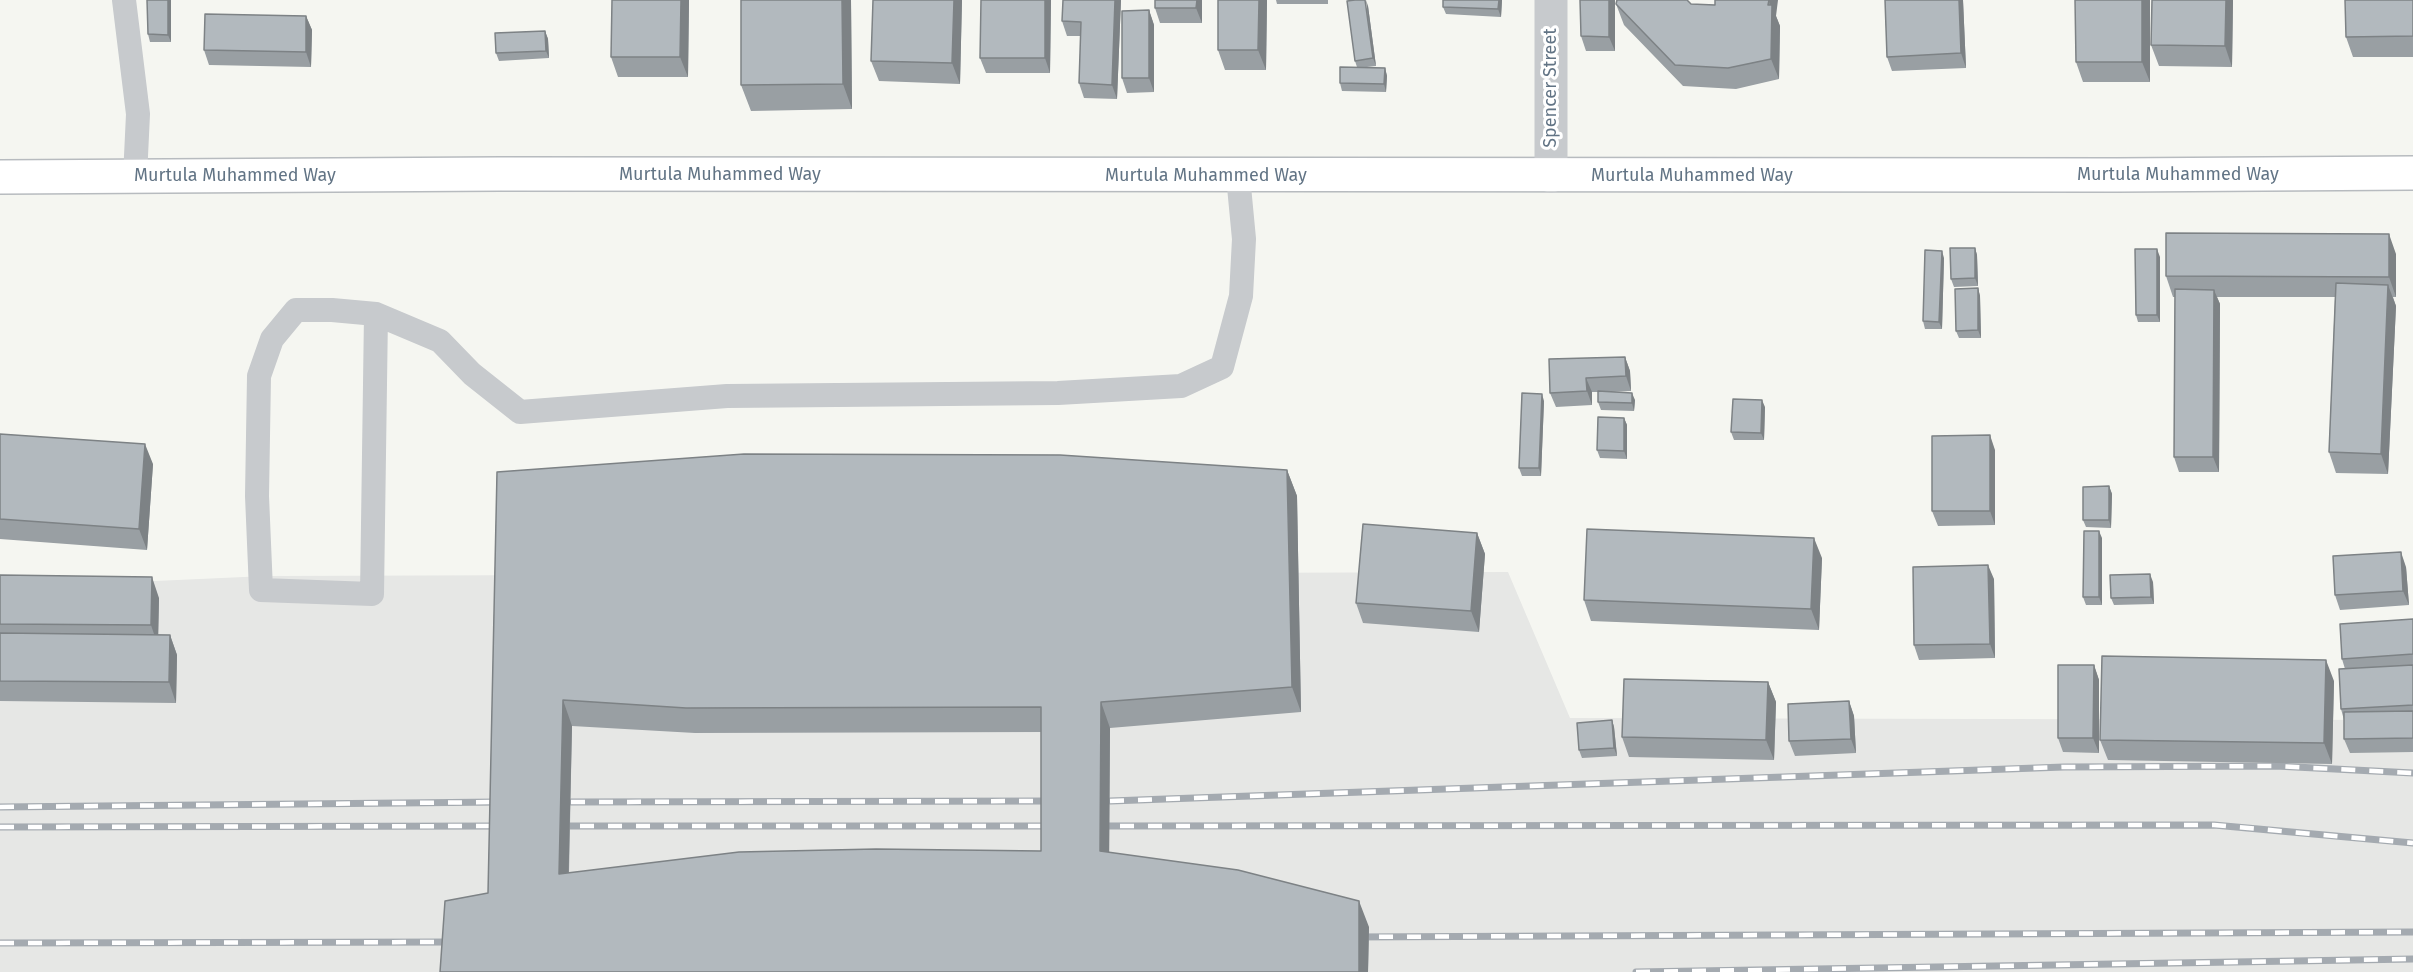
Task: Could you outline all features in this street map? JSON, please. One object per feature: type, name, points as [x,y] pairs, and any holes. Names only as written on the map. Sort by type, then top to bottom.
[{"type":"main road","name":"Murtula Muhammed Way","points":[[0,177],[501,174],[1551,176],[2413,173]]},
{"type":"street","name":"Spencer Street","points":[[1551,0],[1551,176]]},
{"type":"lane","points":[[124,0],[138,114],[135,177]]},
{"type":"lane","points":[[376,314],[372,594],[261,590],[257,496],[259,376],[272,339],[296,310],[376,314],[440,341],[472,374],[520,412],[727,396],[1058,393],[1181,386],[1222,367],[1241,296],[1244,239],[1238,176]]},
{"type":"shaded area","points":[[1508,572],[1570,718],[2413,720],[2413,972],[0,972],[0,588],[266,576]]},
{"type":"building","points":[[147,0],[168,0],[168,35],[148,34]]},
{"type":"building","points":[[612,0],[681,0],[680,57],[611,57]]},
{"type":"building","points":[[741,0],[842,0],[843,84],[741,85]]},
{"type":"building","points":[[873,0],[954,0],[952,63],[871,61]]},
{"type":"building","points":[[981,0],[1045,0],[1045,58],[980,58]]},
{"type":"building","points":[[1063,0],[1115,0],[1112,85],[1079,83],[1081,22],[1062,21]]},
{"type":"building","points":[[1155,0],[1197,0],[1196,8],[1155,8]]},
{"type":"building","points":[[1218,0],[1259,0],[1258,50],[1218,50]]},
{"type":"building","points":[[1365,0],[1373,58],[1355,61],[1347,1]]},
{"type":"building","points":[[1443,0],[1499,0],[1498,9],[1443,7]]},
{"type":"building","points":[[1580,0],[1609,0],[1609,37],[1581,36]]},
{"type":"building","points":[[1617,0],[1687,0],[1691,4],[1715,5],[1715,0],[1769,0],[1768,5],[1772,5],[1771,59],[1728,68],[1675,65],[1616,4]]},
{"type":"building","points":[[1885,0],[1959,0],[1961,53],[1887,57]]},
{"type":"building","points":[[2075,0],[2142,0],[2142,62],[2076,62]]},
{"type":"building","points":[[2152,0],[2226,0],[2225,46],[2151,45]]},
{"type":"building","points":[[2345,0],[2413,0],[2413,36],[2346,37]]},
{"type":"building","points":[[1149,10],[1149,78],[1122,78],[1122,11]]},
{"type":"building","points":[[205,14],[306,16],[306,52],[204,50]]},
{"type":"building","points":[[545,31],[546,51],[496,53],[495,33]]},
{"type":"building","points":[[1340,67],[1385,68],[1384,84],[1340,83]]},
{"type":"building","points":[[2166,233],[2389,234],[2389,277],[2166,276]]},
{"type":"building","points":[[1950,248],[1975,248],[1975,278],[1951,279]]},
{"type":"building","points":[[2135,249],[2157,249],[2157,315],[2136,315]]},
{"type":"building","points":[[1925,250],[1942,251],[1939,322],[1923,321]]},
{"type":"building","points":[[2336,283],[2388,285],[2381,454],[2329,452]]},
{"type":"building","points":[[1978,288],[1978,330],[1956,331],[1955,289]]},
{"type":"building","points":[[2175,289],[2214,290],[2213,457],[2174,457]]},
{"type":"building","points":[[1625,357],[1626,376],[1586,378],[1587,391],[1550,393],[1549,359]]},
{"type":"building","points":[[1598,391],[1632,393],[1632,403],[1598,402]]},
{"type":"building","points":[[1522,393],[1542,394],[1539,468],[1519,468]]},
{"type":"building","points":[[1733,399],[1762,400],[1761,433],[1731,432]]},
{"type":"building","points":[[1598,417],[1624,418],[1624,451],[1597,450]]},
{"type":"building","points":[[0,434],[145,444],[139,529],[0,519]]},
{"type":"building","points":[[1990,435],[1990,511],[1932,511],[1932,436]]},
{"type":"building","points":[[744,454],[1060,455],[1287,470],[1292,687],[1101,702],[1100,851],[1238,870],[1359,901],[1359,972],[440,972],[445,901],[488,893],[497,472]],"holes":[[[563,700],[686,708],[1041,707],[1041,851],[876,849],[739,852],[559,874]]]},
{"type":"building","points":[[2109,486],[2109,520],[2083,520],[2083,487]]},
{"type":"building","points":[[1363,524],[1477,533],[1471,611],[1356,603]]},
{"type":"building","points":[[1587,529],[1814,538],[1811,609],[1584,600]]},
{"type":"building","points":[[2084,531],[2099,531],[2099,597],[2083,597]]},
{"type":"building","points":[[2401,552],[2403,591],[2335,595],[2333,556]]},
{"type":"building","points":[[1988,565],[1990,644],[1914,645],[1913,567]]},
{"type":"building","points":[[2150,574],[2151,597],[2111,598],[2110,575]]},
{"type":"building","points":[[0,575],[152,577],[151,625],[0,624]]},
{"type":"building","points":[[2413,619],[2413,654],[2342,659],[2340,624]]},
{"type":"building","points":[[0,633],[170,635],[169,682],[0,681]]},
{"type":"building","points":[[2102,656],[2326,660],[2324,743],[2100,740]]},
{"type":"building","points":[[2058,665],[2094,665],[2093,738],[2058,738]]},
{"type":"building","points":[[2413,665],[2413,705],[2341,709],[2339,669]]},
{"type":"building","points":[[1624,679],[1768,682],[1766,740],[1622,737]]},
{"type":"building","points":[[1849,701],[1851,739],[1789,741],[1788,704]]},
{"type":"building","points":[[2413,711],[2413,738],[2344,739],[2344,712]]},
{"type":"building","points":[[1612,720],[1614,748],[1579,750],[1577,723]]},
{"type":"railway","points":[[1110,801],[2064,767],[2276,766],[2413,773]]},
{"type":"railway","points":[[571,802],[1051,801]]},
{"type":"railway","points":[[0,807],[500,802]]},
{"type":"railway","points":[[1092,826],[2214,825],[2413,843]]},
{"type":"railway","points":[[0,827],[507,826]]},
{"type":"railway","points":[[552,826],[1056,826]]},
{"type":"railway","points":[[1351,937],[2413,932]]},
{"type":"railway","points":[[0,943],[457,942]]},
{"type":"railway","points":[[1636,972],[2413,959]]}]
